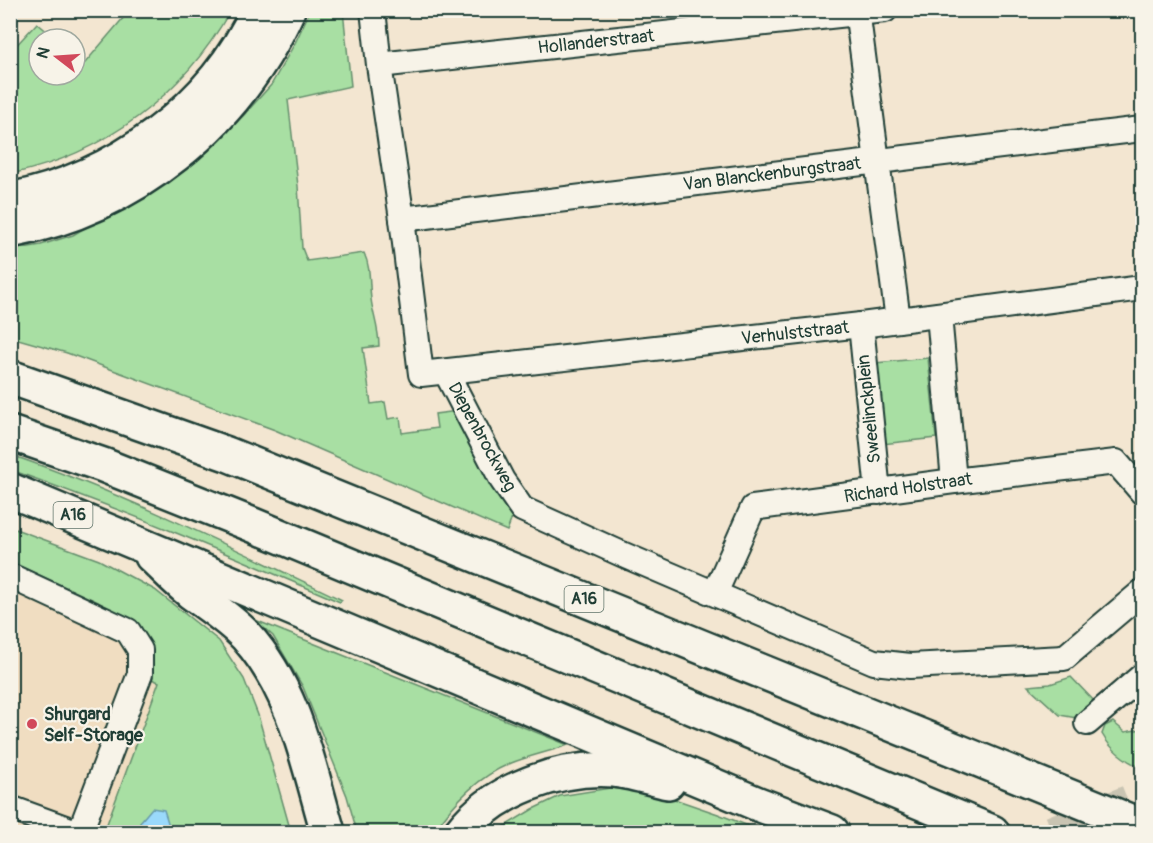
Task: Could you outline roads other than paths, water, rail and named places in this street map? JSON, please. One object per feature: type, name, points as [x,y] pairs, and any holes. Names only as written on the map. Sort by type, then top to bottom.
[{"type":"main road","points":[[10,200],[90,176],[125,157],[152,137],[182,113],[216,77],[236,50],[258,10]]},
{"type":"main road","points":[[10,231],[63,217],[93,205],[154,171],[179,153],[213,123],[245,85],[260,64],[288,10]]},
{"type":"main road","name":"A16","points":[[14,379],[227,454],[1143,826]]},
{"type":"main road","points":[[10,433],[103,465],[254,525],[992,832]]},
{"type":"main road","name":"A16","points":[[10,490],[758,804],[832,832]]},
{"type":"main road","name":"A16","points":[[135,541],[190,592],[245,635],[278,680],[288,702],[328,832]]},
{"type":"main road","name":"A16","points":[[461,832],[491,804],[522,786],[553,775],[589,771],[615,770],[758,804]]},
{"type":"street","name":"Diepenbrockweg","points":[[374,10],[379,65],[402,219],[421,374],[446,372],[502,480],[522,509],[874,662],[910,666],[1064,658],[1143,592]]},
{"type":"street","name":"Hollanderstraat","points":[[379,65],[885,10]]},
{"type":"street","points":[[857,12],[898,320]]},
{"type":"street","name":"Van Blanckenburgstraat","points":[[402,219],[1143,129]]},
{"type":"street","name":"Verhulststraat","points":[[446,372],[861,325],[1143,288]]},
{"type":"street","points":[[939,315],[954,481]]},
{"type":"street","name":"Sweelinckplein","points":[[861,325],[878,492]]},
{"type":"street","name":"Richard Holstraat","points":[[715,593],[753,508],[1116,462],[1143,492]]},
{"type":"street","points":[[10,576],[128,631],[140,650],[140,674],[78,832],[10,808]]},
{"type":"street","points":[[1088,723],[1143,676]]},
{"type":"water","points":[[152,808],[164,810],[171,832],[137,832],[141,821]]},
{"type":"tunnel","points":[[1052,832],[1142,796]]},
{"type":"place","name":"Shurgard Self-Storage","points":[[32,724]]}]
